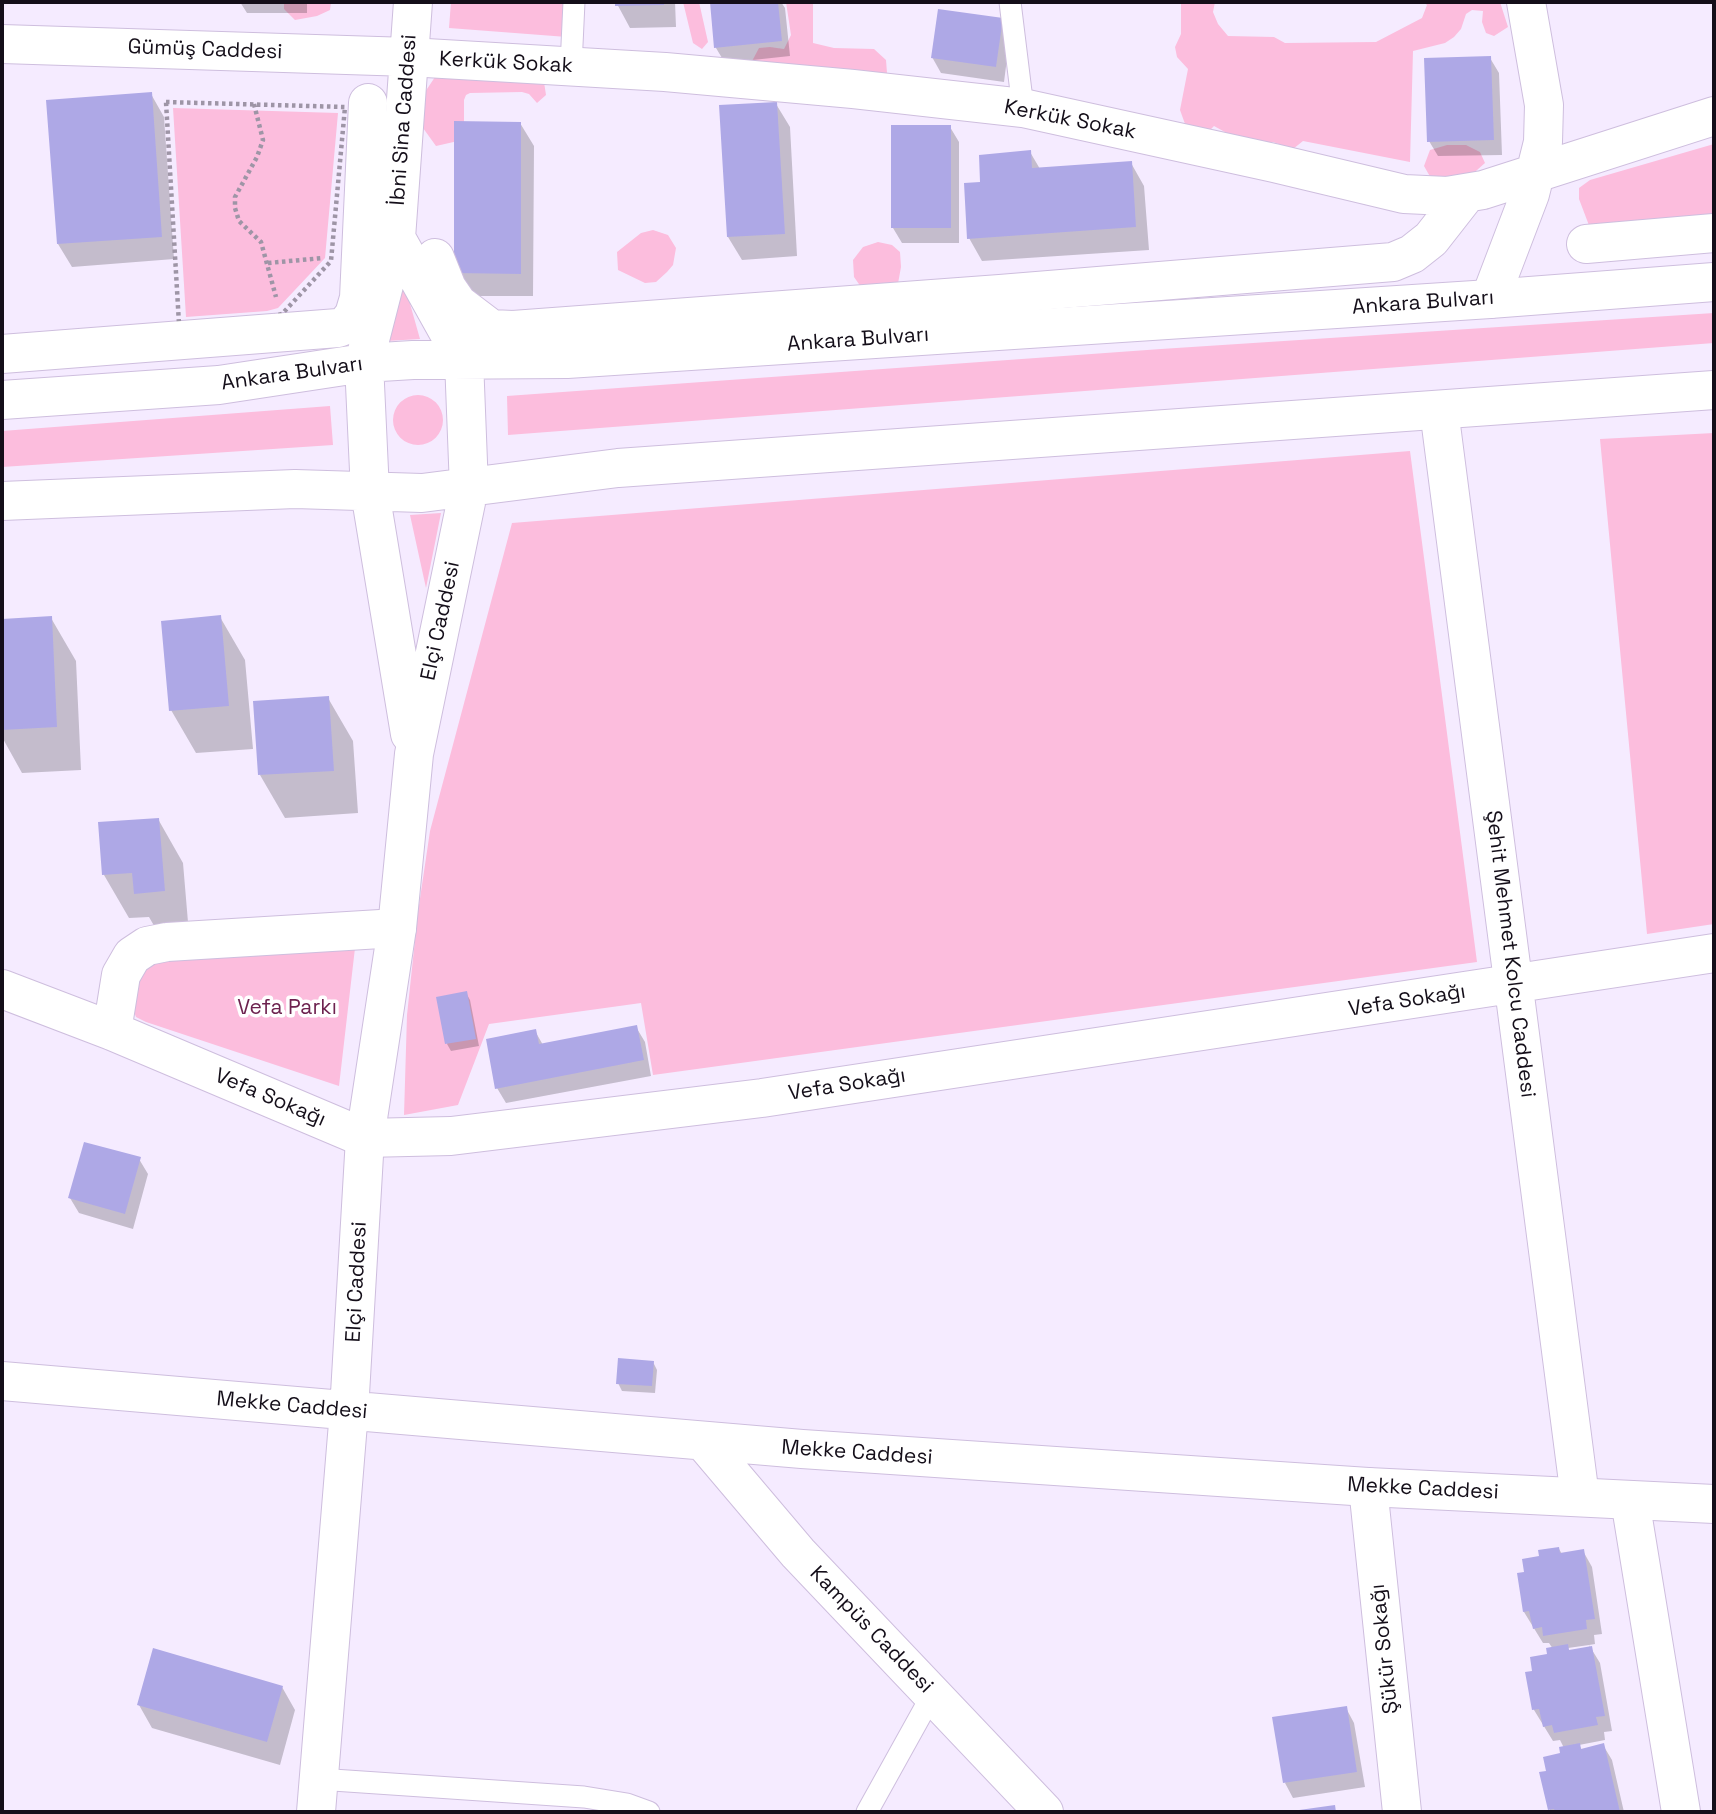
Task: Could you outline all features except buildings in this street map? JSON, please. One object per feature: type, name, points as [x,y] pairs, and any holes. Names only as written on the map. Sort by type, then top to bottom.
[{"type":"street","name":"İbni Sina Caddesi","points":[[364,363],[396,238],[413,2]]},
{"type":"street","points":[[1490,299],[1530,194],[1543,142],[1544,105],[1526,2]]},
{"type":"street","name":"Gümüş Caddesi","points":[[2,44],[409,57]]},
{"type":"street","name":"Kerkük Sokak","points":[[409,57],[665,72],[1023,108],[1404,194],[1447,196],[1467,193],[1535,173],[1714,116]]},
{"type":"street","points":[[2,354],[338,328],[346,325],[354,315],[359,298],[368,103]]},
{"type":"street","points":[[435,258],[447,288],[458,304],[491,329],[513,330],[1393,262],[1412,254],[1431,239],[1467,193]]},
{"type":"street","points":[[1586,244],[1714,233]]},
{"type":"street","points":[[396,238],[464,360]]},
{"type":"street","name":"Ankara Bulvarı","points":[[2,400],[219,384],[364,363],[567,359],[1714,282]]},
{"type":"street","name":"Elçi Caddesi","points":[[317,1796],[349,1411],[365,1138],[397,929],[414,754],[469,488],[464,360]]},
{"type":"street","name":"Elçi Caddesi","points":[[364,363],[370,492],[414,754]]},
{"type":"street","points":[[2,501],[295,489],[422,493],[618,468],[1714,390]]},
{"type":"street","name":"Şehit Mehmet Kolcu Caddesi","points":[[1439,410],[1580,1497]]},
{"type":"street","points":[[112,1031],[121,975],[132,956],[147,946],[167,942],[397,929]]},
{"type":"street","name":"Vefa Sokağı","points":[[2,989],[112,1031],[365,1138],[451,1136],[762,1098],[1714,953]]},
{"type":"street","name":"Mekke Caddesi","points":[[2,1381],[704,1442],[1368,1487],[1714,1504]]},
{"type":"street","name":"Kampüs Caddesi","points":[[704,1442],[798,1553],[1044,1812]]},
{"type":"street","name":"Şükür Sokağı","points":[[1368,1487],[1402,1812]]},
{"type":"street","points":[[1630,1500],[1681,1812]]},
{"type":"lane","points":[[571,66],[574,2]]},
{"type":"lane","points":[[1010,2],[1023,108]]},
{"type":"lane","points":[[867,1812],[932,1695]]},
{"type":"lane","points":[[317,1796],[584,1797],[627,1804],[649,1812]]},
{"type":"path","points":[[166,102],[254,104],[345,107],[331,261],[282,314],[268,318],[179,324],[166,102]]},
{"type":"path","points":[[254,104],[263,140],[257,158],[235,197],[235,208],[239,221],[261,242],[278,308]]},
{"type":"path","points":[[268,263],[325,258]]},
{"type":"green space","points":[[284,2],[331,2],[330,10],[317,16],[295,20],[284,9]]},
{"type":"green space","points":[[451,2],[569,2],[567,37],[449,28]]},
{"type":"green space","points":[[683,2],[699,2],[708,42],[702,49],[693,43]]},
{"type":"green space","points":[[786,2],[813,2],[813,43],[834,48],[874,49],[886,60],[887,73],[882,80],[751,63],[759,48],[784,49],[791,35]]},
{"type":"green space","points":[[1181,2],[1215,2],[1213,12],[1218,24],[1228,36],[1274,37],[1285,43],[1376,42],[1422,18],[1427,5],[1424,2],[1500,2],[1508,27],[1494,36],[1486,33],[1482,22],[1483,11],[1472,10],[1466,14],[1461,29],[1454,37],[1445,43],[1413,51],[1410,162],[1303,141],[1293,149],[1273,142],[1234,137],[1214,126],[1205,135],[1189,135],[1180,110],[1188,69],[1177,57],[1175,47],[1181,34]]},
{"type":"green space","points":[[435,77],[544,82],[546,95],[537,103],[529,94],[522,92],[470,93],[464,100],[464,129],[458,141],[436,146],[423,128],[425,92]]},
{"type":"green space","points":[[173,108],[338,113],[325,258],[278,308],[186,317]]},
{"type":"green space","points":[[1714,144],[1714,217],[1590,228],[1579,199],[1579,188],[1590,180]]},
{"type":"green space","points":[[1447,145],[1466,145],[1480,152],[1485,163],[1468,178],[1432,180],[1424,166],[1430,150]]},
{"type":"green space","points":[[653,230],[668,235],[676,248],[673,265],[667,272],[656,282],[645,283],[618,270],[617,252],[641,233]]},
{"type":"green space","points":[[878,242],[892,245],[900,252],[901,267],[897,289],[861,287],[854,277],[853,260],[863,247]]},
{"type":"green space","points":[[403,279],[420,339],[386,341]]},
{"type":"green space","points":[[1714,313],[1714,343],[508,435],[507,396]]},
{"type":"green space","points":[[418,395],[436,402],[443,420],[436,438],[418,445],[400,438],[393,420],[400,402]]},
{"type":"green space","points":[[330,406],[333,445],[2,467],[2,431]]},
{"type":"green space","points":[[1714,433],[1714,924],[1647,934],[1600,439]]},
{"type":"green space","points":[[1410,451],[1477,962],[653,1075],[641,1003],[489,1024],[458,1105],[404,1115],[407,1015],[430,831],[512,523]]},
{"type":"green space","points":[[441,513],[426,588],[410,515]]},
{"type":"green space","name":"Vefa Parkı","points":[[355,948],[339,1086],[146,1022],[136,1017],[133,1009],[141,964],[146,960]]}]
